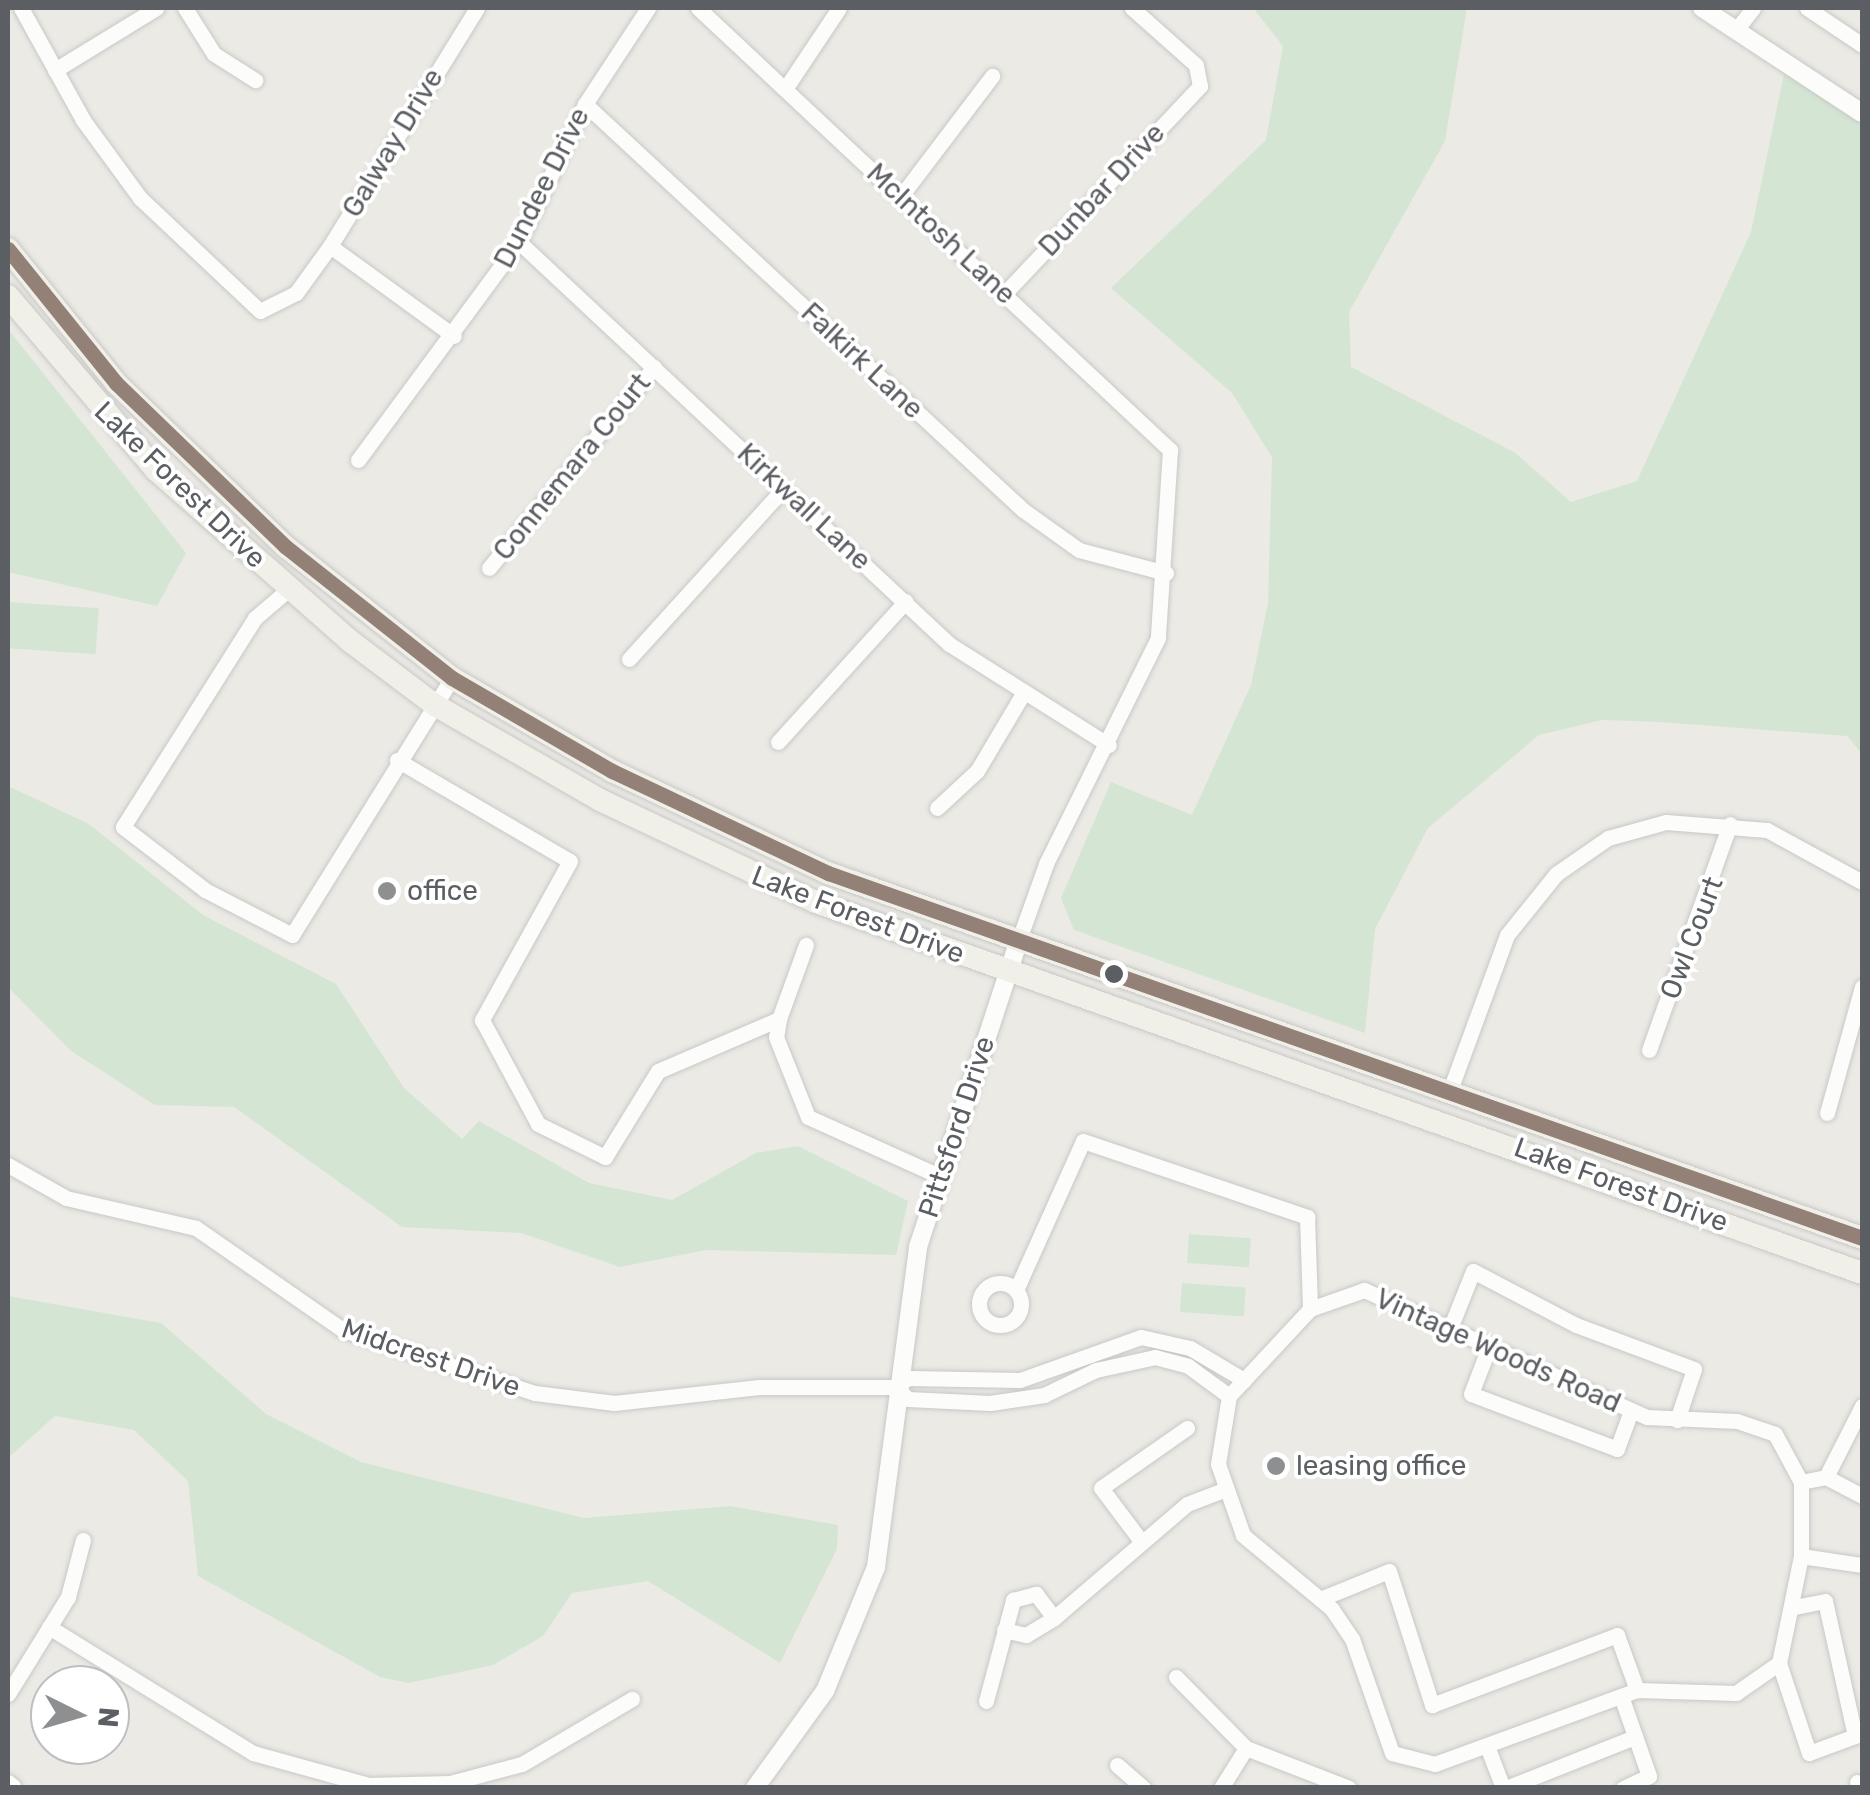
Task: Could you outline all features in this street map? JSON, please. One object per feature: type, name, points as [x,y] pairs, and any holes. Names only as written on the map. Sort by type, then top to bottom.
[{"type":"main road","name":"Lake Forest Drive","points":[[8,249],[160,429],[286,548],[452,678],[750,838],[1018,942],[1450,1090],[1862,1238]]},
{"type":"main road","name":"Lake Forest Drive","points":[[8,296],[144,456],[290,588],[435,705],[738,868],[1009,972],[1862,1273]]},
{"type":"street","points":[[21,8],[55,70],[156,8]]},
{"type":"street","points":[[185,8],[214,54],[255,80]]},
{"type":"street","name":"Galway Drive","points":[[55,70],[140,198],[260,311],[296,293],[330,246],[478,8]]},
{"type":"street","name":"Dundee Drive","points":[[358,460],[454,336],[519,242],[585,104],[648,8]]},
{"type":"street","name":"McIntosh Lane","points":[[698,8],[1004,294],[1165,438],[1170,466]]},
{"type":"street","points":[[785,88],[840,8]]},
{"type":"street","name":"Dunbar Drive","points":[[1004,294],[1200,86],[1196,65],[1132,8]]},
{"type":"street","points":[[1702,8],[1862,113]]},
{"type":"street","points":[[1736,30],[1753,8]]},
{"type":"street","points":[[1807,8],[1862,46]]},
{"type":"street","points":[[901,196],[992,76]]},
{"type":"street","name":"Falkirk Lane","points":[[585,104],[1023,510],[1102,560],[1166,573]]},
{"type":"street","name":"Kirkwall Lane","points":[[519,242],[906,602],[1021,697],[1109,745]]},
{"type":"street","points":[[330,246],[454,336]]},
{"type":"street","name":"Connemara Court","points":[[490,568],[654,366]]},
{"type":"street","name":"Pittsford Drive","points":[[754,1788],[825,1692],[866,1597],[884,1534],[896,1387],[938,1176],[1046,864],[1151,659],[1166,573],[1170,466]]},
{"type":"street","points":[[629,659],[783,488]]},
{"type":"street","points":[[290,588],[255,618],[124,827],[187,879],[292,934],[396,760],[452,678]]},
{"type":"street","points":[[778,742],[906,602]]},
{"type":"street","points":[[937,808],[977,772],[1021,697]]},
{"type":"street","points":[[396,760],[570,861],[482,1020],[538,1124],[605,1157],[658,1071],[779,1019]]},
{"type":"street","points":[[1450,1090],[1507,935],[1556,874],[1629,830],[1730,824],[1773,832],[1862,882]]},
{"type":"street","name":"Owl Court","points":[[1650,1050],[1730,824]]},
{"type":"street","points":[[806,945],[776,1037],[808,1117],[938,1176]]},
{"type":"street","points":[[1827,1113],[1862,987]]},
{"type":"street","points":[[1016,1290],[1082,1140],[1306,1218],[1310,1309]]},
{"type":"street","name":"Midcrest Drive","points":[[8,1165],[66,1198],[196,1228],[343,1330],[535,1393],[614,1403],[759,1387],[896,1387]]},
{"type":"street","points":[[1451,1326],[1473,1271],[1576,1326],[1694,1369],[1678,1420]]},
{"type":"street","name":"Vintage Woods Road","points":[[1229,1396],[1310,1309],[1364,1290],[1632,1411],[1776,1434],[1801,1482],[1801,1556],[1779,1663]]},
{"type":"street","points":[[1244,1380],[1190,1348],[1141,1338],[1020,1380],[908,1378],[896,1387],[908,1399],[990,1403],[1044,1396],[1096,1370],[1155,1357],[1188,1366],[1229,1396],[1219,1438],[1223,1490],[1254,1548],[1320,1599],[1352,1639],[1392,1753],[1423,1765],[1487,1746],[1637,1690],[1736,1693],[1779,1663],[1809,1752],[1854,1736],[1825,1600],[1792,1607]]},
{"type":"street","points":[[1489,1348],[1471,1394],[1618,1449],[1632,1411]]},
{"type":"street","points":[[1826,1477],[1862,1406]]},
{"type":"street","points":[[1141,1541],[1101,1488],[1187,1428]]},
{"type":"street","points":[[1801,1482],[1826,1477],[1862,1496]]},
{"type":"street","points":[[1004,1630],[1026,1635],[1054,1618],[1187,1504],[1223,1490]]},
{"type":"street","points":[[8,1694],[49,1628],[84,1540]]},
{"type":"street","points":[[1801,1556],[1862,1564]]},
{"type":"street","points":[[1320,1599],[1388,1572],[1432,1704],[1617,1635],[1637,1690]]},
{"type":"street","points":[[986,1701],[1013,1600],[1026,1592],[1054,1618]]},
{"type":"street","points":[[49,1628],[253,1752],[368,1785],[450,1783],[522,1764],[632,1698]]},
{"type":"street","points":[[1176,1677],[1246,1748],[1349,1788]]},
{"type":"street","points":[[1621,1696],[1648,1776],[1623,1788]]},
{"type":"street","points":[[1487,1746],[1505,1788],[1635,1737]]},
{"type":"street","points":[[1221,1788],[1246,1748]]},
{"type":"street","points":[[1117,1765],[1142,1788]]},
{"type":"green space","points":[[1253,8],[1467,8],[1445,141],[1349,312],[1351,367],[1514,452],[1571,502],[1637,481],[1751,232],[1784,74],[1862,123],[1862,754],[1847,736],[1660,722],[1602,720],[1539,735],[1428,828],[1375,929],[1365,1033],[1074,930],[1061,898],[1111,782],[1192,815],[1251,685],[1268,603],[1272,457],[1232,393],[1111,288],[1266,140],[1283,46]]},
{"type":"green space","points":[[8,329],[186,553],[157,606],[8,572]]},
{"type":"green space","points":[[8,602],[99,608],[96,654],[8,648]]},
{"type":"green space","points":[[8,786],[89,824],[203,915],[336,984],[404,1088],[462,1139],[479,1121],[589,1183],[672,1200],[756,1153],[798,1146],[908,1201],[896,1255],[706,1250],[620,1267],[521,1233],[402,1227],[234,1107],[155,1105],[71,1051],[8,987]]},
{"type":"green space","points":[[1189,1234],[1251,1238],[1249,1267],[1187,1263]]},
{"type":"green space","points":[[1182,1283],[1246,1287],[1244,1316],[1180,1312]]},
{"type":"green space","points":[[8,1296],[161,1323],[266,1414],[361,1462],[584,1518],[730,1506],[838,1525],[837,1549],[780,1663],[648,1581],[572,1593],[543,1636],[493,1665],[409,1683],[380,1677],[198,1576],[188,1481],[134,1430],[55,1416],[8,1458]]},
{"type":"transit line","points":[[8,249],[116,383],[286,547],[452,678],[612,771],[828,873],[1862,1238]]},
{"type":"place","name":"office","points":[[387,891]]},
{"type":"place","name":"leasing office","points":[[1276,1466]]}]
